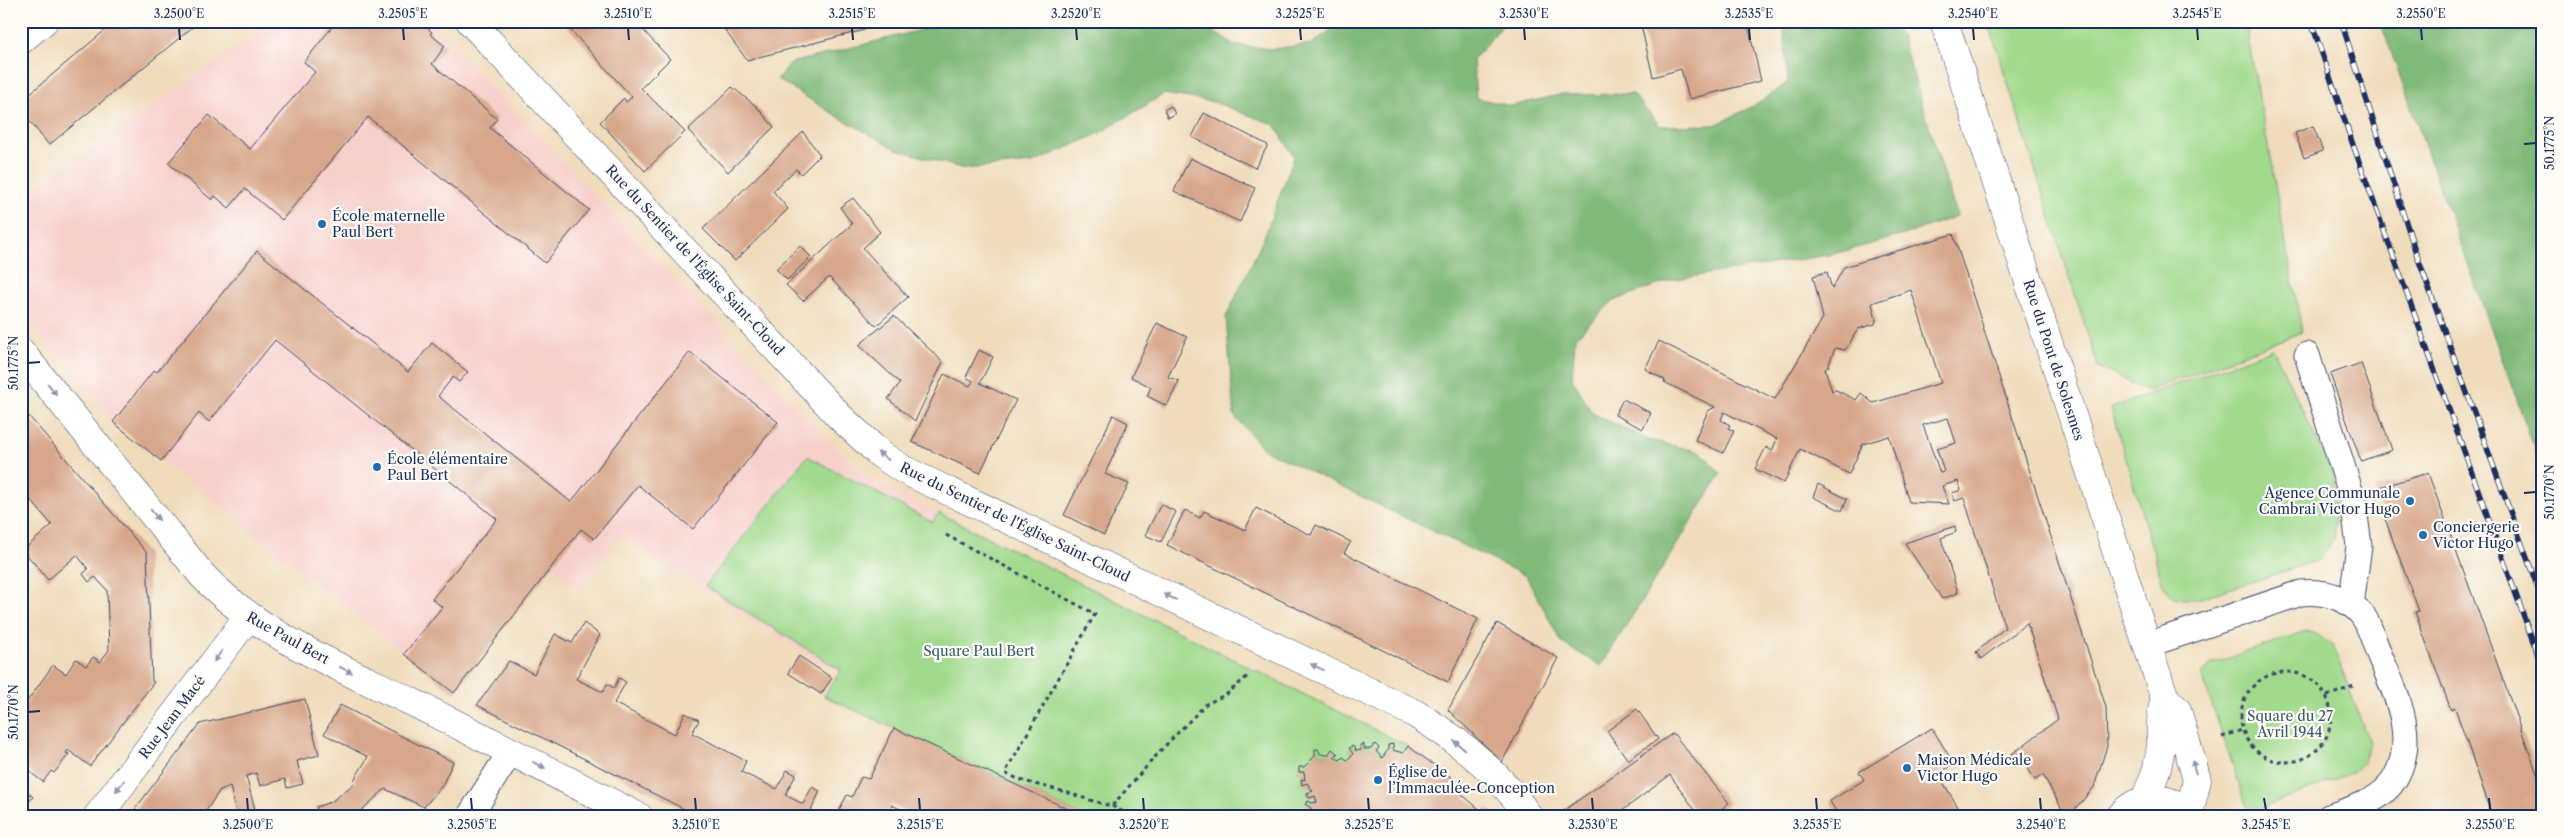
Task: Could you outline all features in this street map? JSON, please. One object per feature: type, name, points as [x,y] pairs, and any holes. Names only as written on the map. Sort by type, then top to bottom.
[{"type":"street","points":[[21,40],[44,21]]},
{"type":"street","name":"Rue du Sentier de l'Église Saint-Cloud","points":[[470,21],[840,417],[880,454],[904,470],[1414,713],[1432,724],[1504,784],[1529,817]]},
{"type":"street","name":"Rue du Pont de Solesmes","points":[[1944,21],[2147,645],[2165,698],[2177,710],[2197,780],[2190,815]]},
{"type":"street","name":"Rue Paul Bert","points":[[21,352],[202,575],[222,596],[248,617],[339,666],[639,817]]},
{"type":"street","name":"Rue Jean Macé","points":[[97,817],[248,617]]},
{"type":"street","points":[[2144,800],[2156,772],[2160,751],[2160,714],[2165,698]]},
{"type":"street","points":[[2120,817],[2128,807],[2144,800],[2168,800],[2190,815]]},
{"type":"lane","points":[[2307,355],[2353,500],[2359,546],[2351,605]]},
{"type":"lane","points":[[2147,645],[2301,593],[2317,592],[2334,596],[2351,605],[2363,616],[2398,701],[2404,726],[2405,746],[2401,764],[2393,782],[2381,794],[2364,804],[2329,817]]},
{"type":"lane","points":[[469,817],[511,751]]},
{"type":"path","points":[[946,535],[1095,614],[1005,773],[1017,779],[1112,806],[1133,817]]},
{"type":"path","points":[[1112,806],[1161,750],[1206,704],[1227,694],[1254,671],[1270,644]]},
{"type":"path","points":[[2282,672],[2296,673],[2308,677],[2319,685],[2327,696],[2331,711],[2331,726],[2325,739],[2316,751],[2303,759],[2289,762],[2274,760],[2260,754],[2249,744],[2242,730],[2240,717],[2242,704],[2248,692],[2257,682],[2269,675],[2282,672]]},
{"type":"shaded area","points":[[274,21],[429,21],[864,477],[939,513],[838,674],[619,537],[582,591],[552,566],[454,693],[113,422],[21,313],[21,197]]},
{"type":"green space","points":[[956,21],[1115,21],[1136,27],[1204,26],[1235,45],[1272,49],[1312,44],[1343,21],[1502,21],[1502,26],[1473,60],[1476,98],[1511,106],[1559,95],[1633,94],[1660,126],[1715,125],[1759,103],[1788,82],[1784,32],[1795,21],[1884,21],[1901,36],[1957,216],[1907,234],[1834,254],[1671,280],[1613,301],[1575,338],[1572,378],[1592,413],[1649,440],[1701,452],[1721,474],[1601,666],[1562,643],[1526,576],[1265,450],[1234,416],[1226,317],[1263,240],[1294,157],[1275,125],[1214,102],[1164,94],[1100,133],[1033,163],[964,169],[896,149],[835,115],[777,79],[791,63]]},
{"type":"green space","points":[[1988,21],[2245,21],[2302,332],[2148,391],[2098,367]]},
{"type":"green space","points":[[2380,21],[2543,21],[2543,472]]},
{"type":"green space","points":[[2273,349],[2334,476],[2335,537],[2319,560],[2198,599],[2177,598],[2170,594],[2163,585],[2111,408]]},
{"type":"green space","name":"Square Paul Bert","points":[[807,456],[932,522],[939,513],[1408,746],[1403,753],[1388,750],[1382,758],[1376,751],[1379,748],[1375,744],[1371,749],[1364,749],[1364,745],[1361,745],[1361,750],[1356,751],[1353,746],[1349,749],[1353,754],[1342,760],[1334,757],[1337,754],[1320,754],[1318,749],[1316,749],[1315,756],[1304,767],[1299,767],[1299,772],[1304,772],[1305,780],[1301,779],[1302,784],[1307,783],[1313,791],[1307,793],[1309,798],[1315,796],[1317,802],[1312,803],[1308,801],[1306,804],[1311,808],[1309,813],[1304,813],[1303,817],[1085,817],[824,696],[841,670],[705,586]]},
{"type":"green space","name":"Square du 27 Avril 1944","points":[[2306,631],[2318,635],[2333,646],[2369,742],[2364,762],[2354,772],[2260,809],[2247,807],[2202,675],[2210,665]]},
{"type":"building","points":[[116,21],[200,21],[49,145],[21,111],[21,101]]},
{"type":"building","points":[[337,21],[419,21],[432,32],[430,34],[445,46],[432,64],[497,119],[490,128],[589,210],[545,263],[368,117],[282,220],[245,189],[229,208],[215,196],[212,200],[168,163],[209,115],[250,149],[315,72],[304,62]]},
{"type":"building","points":[[566,21],[652,21],[643,30],[670,59],[641,88],[685,132],[645,171],[600,122],[624,98],[626,102],[632,97],[564,23]]},
{"type":"building","points":[[718,21],[896,21],[896,22],[747,60]]},
{"type":"building","points":[[1640,21],[1747,21],[1761,81],[1689,99],[1681,69],[1653,77]]},
{"type":"building","points":[[732,87],[756,106],[774,127],[728,172],[688,130]]},
{"type":"building","points":[[1171,106],[1175,114],[1168,118],[1164,110]]},
{"type":"building","points":[[1204,113],[1268,145],[1255,168],[1192,137]]},
{"type":"building","points":[[2313,126],[2323,151],[2304,158],[2295,133]]},
{"type":"building","points":[[803,132],[820,155],[801,174],[796,169],[773,191],[788,209],[735,261],[703,229]]},
{"type":"building","points":[[1190,158],[1255,188],[1240,222],[1174,191]]},
{"type":"building","points":[[853,198],[880,232],[863,248],[908,297],[876,326],[829,277],[803,301],[786,285],[852,224],[840,207]]},
{"type":"building","points":[[1953,234],[2106,707],[2107,746],[2094,787],[2069,817],[2066,817],[2043,775],[2035,780],[2020,755],[2011,762],[2008,757],[2058,719],[2027,623],[1981,659],[1976,652],[2005,628],[1964,498],[1955,501],[1952,493],[1961,490],[1958,481],[1942,486],[1949,504],[1909,502],[1889,436],[1863,444],[1849,474],[1800,449],[1784,483],[1755,469],[1766,447],[1772,451],[1777,439],[1724,412],[1721,420],[1730,425],[1728,428],[1734,431],[1723,453],[1695,440],[1708,411],[1715,407],[1664,382],[1665,380],[1645,369],[1659,341],[1775,399],[1823,318],[1813,276],[1827,272],[1832,289],[1844,267]],"holes":[[[1911,290],[1941,383],[1873,403],[1861,393],[1856,400],[1836,390],[1832,391],[1825,369],[1828,367],[1835,348],[1845,350],[1858,329],[1875,324],[1876,320],[1872,303]],[[1948,418],[1956,443],[1937,449],[1944,472],[1940,473],[1923,425]]]},
{"type":"building","points":[[800,246],[811,257],[787,280],[776,269]]},
{"type":"building","points":[[257,251],[408,372],[432,343],[468,372],[459,382],[453,377],[438,396],[571,502],[690,352],[778,422],[693,529],[638,485],[594,539],[581,529],[454,693],[404,654],[442,607],[432,599],[497,519],[275,340],[209,422],[199,413],[161,461],[113,422],[154,370],[157,372]]},
{"type":"building","points":[[894,316],[943,362],[915,421],[888,399],[900,383],[859,345]]},
{"type":"building","points":[[1157,323],[1187,337],[1168,377],[1179,381],[1167,406],[1147,396],[1151,387],[1131,377]]},
{"type":"building","points":[[979,350],[993,357],[980,383],[1016,400],[980,473],[912,442],[944,374],[970,386],[973,381],[966,377]]},
{"type":"building","points":[[2361,363],[2392,450],[2361,461],[2330,374]]},
{"type":"building","points":[[1623,399],[1651,413],[1643,429],[1615,415]]},
{"type":"building","points":[[21,407],[147,553],[152,681],[154,682],[90,766],[68,750],[66,753],[69,754],[54,773],[51,771],[43,782],[21,765],[21,710],[53,665],[66,674],[76,659],[86,666],[93,657],[100,662],[109,650],[107,590],[95,577],[89,582],[83,574],[88,569],[77,555],[48,580],[23,550],[52,525],[28,497],[21,504]]},
{"type":"building","points":[[1113,415],[1128,423],[1105,474],[1129,484],[1104,535],[1064,515]]},
{"type":"building","points":[[2428,473],[2543,790],[2543,816],[2540,817],[2493,817],[2455,708],[2451,710],[2415,612],[2419,611],[2374,489]]},
{"type":"building","points":[[1818,484],[1847,499],[1842,511],[1813,497]]},
{"type":"building","points":[[1161,504],[1176,512],[1161,542],[1145,535]]},
{"type":"building","points":[[1256,508],[1311,535],[1316,525],[1351,542],[1344,553],[1478,619],[1448,682],[1167,545],[1185,510],[1200,518],[1204,511],[1245,530]]},
{"type":"building","points":[[1955,526],[1956,532],[1941,538],[1958,593],[1942,599],[1905,543]]},
{"type":"building","points":[[584,623],[600,635],[576,679],[603,692],[607,684],[614,688],[619,678],[626,682],[614,703],[675,734],[685,713],[699,720],[692,733],[746,761],[741,772],[777,789],[787,770],[796,775],[785,795],[803,804],[812,787],[820,791],[809,815],[814,817],[700,817],[477,705],[509,661],[534,674],[555,634],[572,643]]},
{"type":"building","points":[[1497,623],[1558,658],[1502,762],[1448,710]]},
{"type":"building","points":[[799,656],[832,678],[821,694],[788,673]]},
{"type":"building","points":[[305,699],[319,755],[297,761],[303,784],[287,788],[285,779],[260,786],[256,773],[246,776],[257,817],[237,817],[230,786],[220,790],[206,811],[214,817],[129,817],[200,724]]},
{"type":"building","points":[[340,705],[453,762],[442,786],[424,807],[385,789],[354,817],[319,817],[316,807],[331,802],[356,782],[354,780],[368,757],[324,734]]},
{"type":"building","points":[[1637,709],[1658,739],[1628,760],[1607,731]]},
{"type":"building","points":[[894,728],[1085,817],[916,817],[892,805],[886,817],[844,817],[846,813],[839,810],[847,795],[852,797],[861,777],[869,779]]},
{"type":"building","name":"Maison Médicale Victor Hugo","points":[[1932,728],[1954,764],[1938,774],[1964,817],[1839,817],[1830,801],[1864,780],[1859,772]]},
{"type":"building","points":[[1673,733],[1729,803],[1711,817],[1700,817],[1670,775],[1614,817],[1561,817],[1559,814]]},
{"type":"building","name":"Église de l’Immaculée-Conception","points":[[1364,744],[1364,749],[1371,749],[1375,744],[1379,748],[1376,751],[1382,758],[1388,750],[1388,745],[1393,744],[1393,750],[1403,753],[1408,746],[1456,781],[1452,786],[1484,813],[1488,808],[1495,817],[1303,817],[1303,813],[1309,813],[1311,808],[1305,804],[1308,801],[1312,803],[1317,802],[1315,796],[1309,798],[1307,793],[1313,791],[1307,783],[1302,785],[1301,779],[1305,780],[1304,772],[1299,772],[1299,767],[1304,767],[1315,756],[1315,749],[1318,749],[1320,754],[1328,755],[1332,749],[1338,754],[1334,757],[1340,760],[1343,757],[1347,760],[1353,754],[1349,748],[1353,746],[1356,751],[1361,750],[1360,745]]},
{"type":"building","points":[[21,787],[33,797],[21,812]]},
{"type":"railway","points":[[2311,21],[2352,142],[2543,669]]},
{"type":"railway","points":[[2341,21],[2415,250],[2543,602]]},
{"type":"place","name":"École maternelle Paul Bert","points":[[322,224]]},
{"type":"place","name":"École élémentaire Paul Bert","points":[[377,467]]},
{"type":"place","name":"Agence Communale Cambrai Victor Hugo","points":[[2410,501]]},
{"type":"place","name":"Conciergerie Victor Hugo","points":[[2423,535]]},
{"type":"place","name":"Maison Médicale Victor Hugo","points":[[1907,768]]},
{"type":"place","name":"Église de l’Immaculée-Conception","points":[[1378,780]]}]
